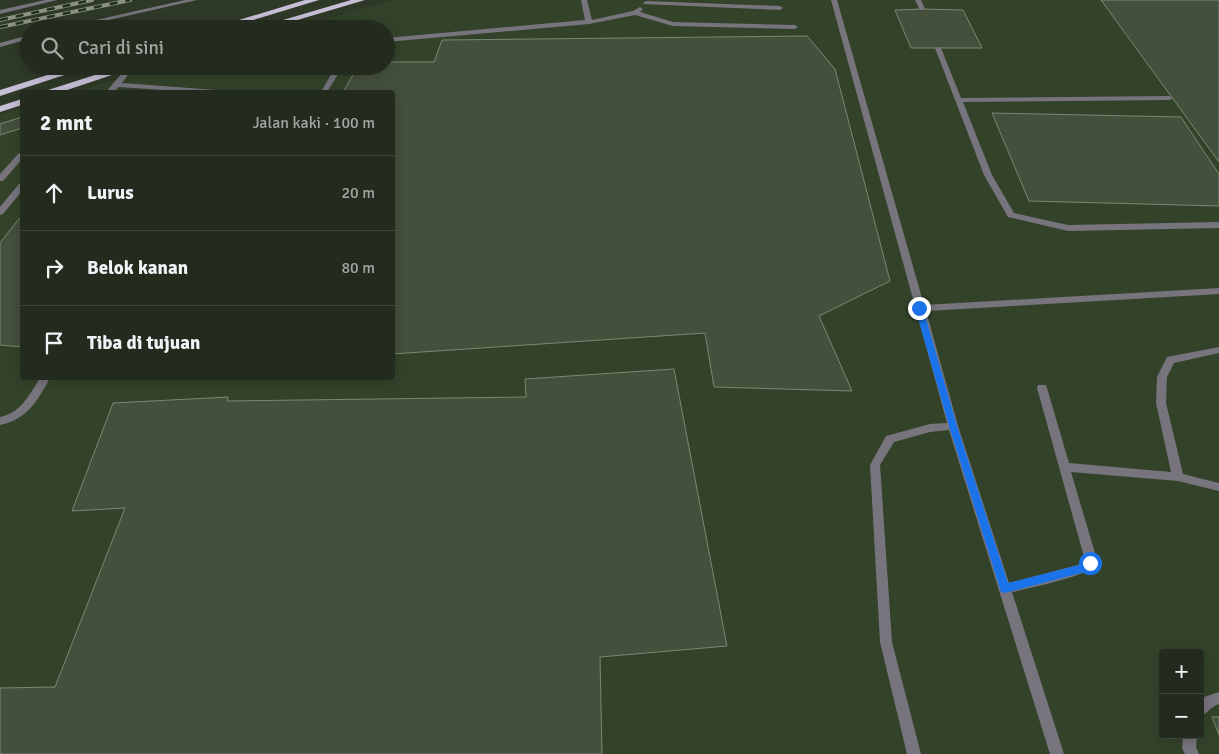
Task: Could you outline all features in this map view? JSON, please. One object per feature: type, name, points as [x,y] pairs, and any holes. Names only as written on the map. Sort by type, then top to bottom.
[{"type":"highway","points":[[245,20],[315,0]]},
{"type":"highway","points":[[289,20],[362,0]]},
{"type":"highway","points":[[0,93],[58,75]]},
{"type":"highway","points":[[61,90],[107,75]]},
{"type":"highway","points":[[0,109],[20,103]]},
{"type":"street","points":[[0,12],[54,0]]},
{"type":"street","points":[[101,20],[194,0]]},
{"type":"street","points":[[584,0],[589,22]]},
{"type":"street","points":[[834,0],[953,426],[1057,754]]},
{"type":"street","points":[[918,0],[922,10]]},
{"type":"street","points":[[635,14],[648,2],[780,8]]},
{"type":"street","points":[[395,39],[589,22],[635,14],[673,24],[795,27]]},
{"type":"street","points":[[0,45],[20,39]]},
{"type":"street","points":[[938,48],[988,175],[1011,215],[1068,228],[1219,225]]},
{"type":"street","points":[[112,90],[126,75]]},
{"type":"street","points":[[325,90],[334,75]]},
{"type":"street","points":[[117,86],[183,90]]},
{"type":"street","points":[[959,100],[1169,98]]},
{"type":"street","points":[[0,179],[20,156]]},
{"type":"street","points":[[0,212],[20,188]]},
{"type":"street","points":[[919,308],[1219,291]]},
{"type":"street","points":[[1178,477],[1161,403],[1162,377],[1170,360],[1219,350]]},
{"type":"street","points":[[0,422],[15,417],[25,409],[44,380]]},
{"type":"street","points":[[1005,589],[1081,569],[1090,563],[1089,553],[1042,388]]},
{"type":"street","points":[[914,754],[886,642],[875,465],[890,439],[930,428],[953,426]]},
{"type":"street","points":[[1065,467],[1178,477],[1219,487]]},
{"type":"street","points":[[1204,705],[1206,702],[1219,698]]},
{"type":"street","points":[[1190,739],[1189,748],[1192,754]]},
{"type":"shaded area","points":[[395,0],[1219,0],[1219,754],[0,754],[0,116],[20,108],[20,380],[395,380],[395,90],[80,90],[132,75],[395,75],[395,20],[323,20]]},
{"type":"building","points":[[1101,0],[1219,0],[1219,162]]},
{"type":"building","points":[[895,10],[963,10],[982,48],[911,48]]},
{"type":"building","points":[[807,36],[835,69],[890,281],[819,316],[852,391],[714,387],[705,333],[395,354],[395,90],[344,90],[353,75],[395,75],[395,62],[434,62],[442,40]]},
{"type":"building","points":[[992,113],[1181,117],[1219,174],[1219,206],[1029,201]]},
{"type":"building","points":[[20,118],[20,129],[0,135],[0,124]]},
{"type":"building","points":[[20,218],[20,347],[0,345],[0,243]]},
{"type":"building","points":[[674,369],[727,646],[600,657],[602,754],[0,754],[0,688],[55,687],[125,508],[72,511],[113,403],[228,397],[227,401],[526,397],[525,379]]},
{"type":"building","points":[[1212,717],[1219,717],[1219,735]]},
{"type":"railway","points":[[0,20],[92,0]]},
{"type":"railway","points":[[34,20],[130,0]]},
{"type":"railway","points":[[0,27],[20,23]]},
{"type":"route","points":[[919,308],[953,426],[1005,589],[1081,569],[1090,563]]}]
